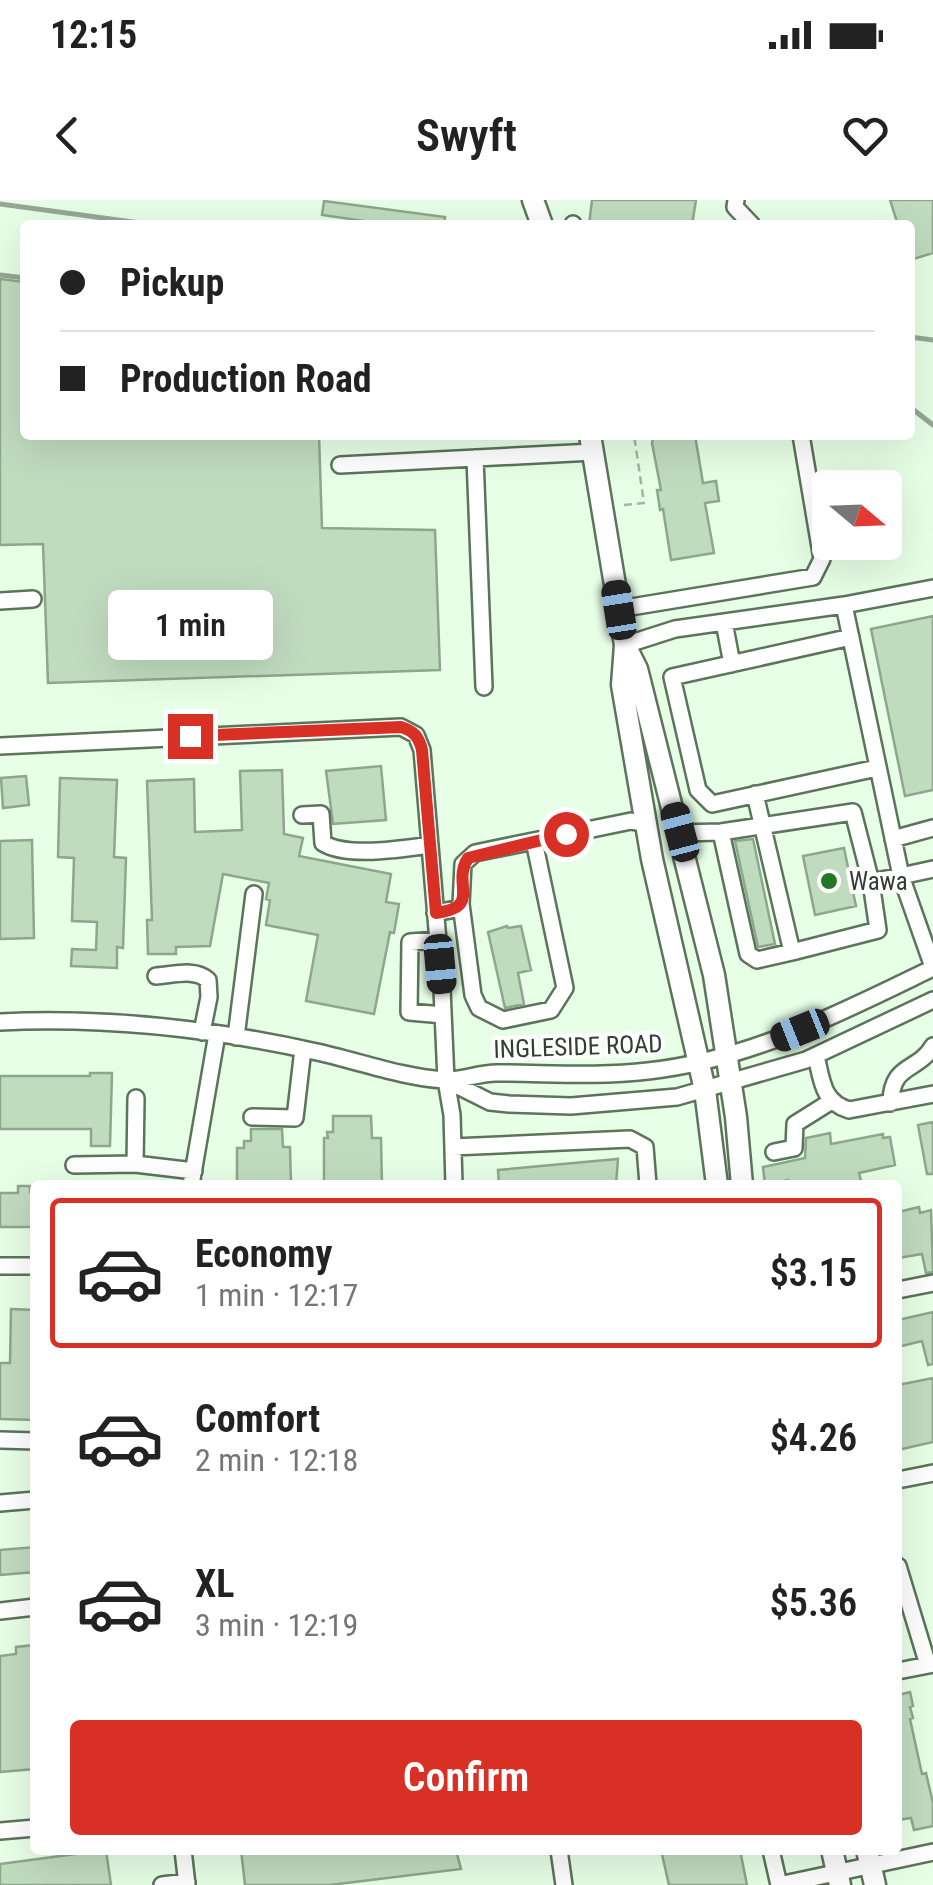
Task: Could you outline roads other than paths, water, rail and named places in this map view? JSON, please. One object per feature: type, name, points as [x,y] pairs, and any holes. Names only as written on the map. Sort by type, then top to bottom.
[{"type":"main road","points":[[592,444],[625,645],[622,684],[646,824],[705,1090],[716,1180]]},
{"type":"main road","points":[[625,645],[637,669],[714,975],[732,1083],[742,1180]]},
{"type":"street","points":[[619,610],[814,576],[822,559],[802,440]]},
{"type":"street","points":[[340,465],[476,458],[592,444]]},
{"type":"street","points":[[476,458],[484,688]]},
{"type":"street","points":[[625,645],[675,629],[933,588]]},
{"type":"street","points":[[0,601],[33,599]]},
{"type":"street","points":[[844,605],[901,876],[933,967]]},
{"type":"street","points":[[724,622],[732,664]]},
{"type":"street","points":[[850,636],[672,677],[698,790],[712,804],[877,768]]},
{"type":"street","points":[[0,746],[401,727],[410,730],[420,742],[452,1115],[454,1180]]},
{"type":"street","points":[[755,794],[792,952]]},
{"type":"street","points":[[680,832],[720,832],[853,812],[872,882],[878,930],[758,960],[748,954],[720,832]]},
{"type":"street","points":[[302,814],[321,814],[326,847],[394,850],[430,845]]},
{"type":"street","points":[[534,841],[566,988],[551,1010],[503,1020],[479,1008],[473,994],[461,904],[462,871],[468,858],[534,841],[630,821],[646,824]]},
{"type":"street","points":[[893,839],[933,828]]},
{"type":"street","points":[[872,882],[933,869]]},
{"type":"street","points":[[236,1037],[254,894]]},
{"type":"street","points":[[436,913],[461,904]]},
{"type":"street","points":[[438,940],[410,942],[409,1012],[443,1015]]},
{"type":"street","name":"INGLESIDE ROAD","points":[[446,1080],[493,1073],[606,1075],[672,1068],[774,1040],[933,967]]},
{"type":"street","points":[[74,1165],[135,1164],[192,1178],[210,1033],[208,980],[203,975],[187,973],[156,976]]},
{"type":"street","name":"INGLESIDE ROAD","points":[[0,1022],[92,1022],[210,1033],[446,1080],[490,1102],[572,1106],[678,1096],[732,1083],[816,1056],[932,1003]]},
{"type":"street","points":[[891,1103],[891,1088],[901,1072],[928,1055],[933,1046]]},
{"type":"street","points":[[252,1116],[296,1118],[303,1049]]},
{"type":"street","points":[[816,1056],[825,1094],[830,1102],[849,1110],[933,1094]]},
{"type":"street","points":[[135,1164],[136,1098]]},
{"type":"street","points":[[774,1152],[794,1148],[795,1124],[830,1102]]},
{"type":"street","points":[[453,1147],[630,1139],[645,1148],[648,1180]]},
{"type":"street","points":[[0,1266],[30,1266]]},
{"type":"street","points":[[902,1289],[933,1283]]},
{"type":"street","points":[[0,1440],[30,1441]]},
{"type":"street","points":[[902,1479],[933,1473]]},
{"type":"street","points":[[0,1504],[30,1501]]},
{"type":"street","points":[[902,1578],[931,1664],[902,1670]]},
{"type":"street","points":[[0,1611],[30,1608]]},
{"type":"street","points":[[0,1831],[30,1828]]},
{"type":"street","points":[[772,1855],[779,1885],[838,1879],[933,1852]]},
{"type":"street","points":[[162,1885],[187,1883],[184,1855]]},
{"type":"street","points":[[559,1855],[564,1885]]},
{"type":"railway","points":[[0,204],[118,220]]},
{"type":"railway","points":[[0,275],[20,277]]},
{"type":"railway","points":[[915,338],[933,340]]},
{"type":"railway","points":[[915,411],[933,425]]},
{"type":"place","name":"Wawa","points":[[829,881]]}]
